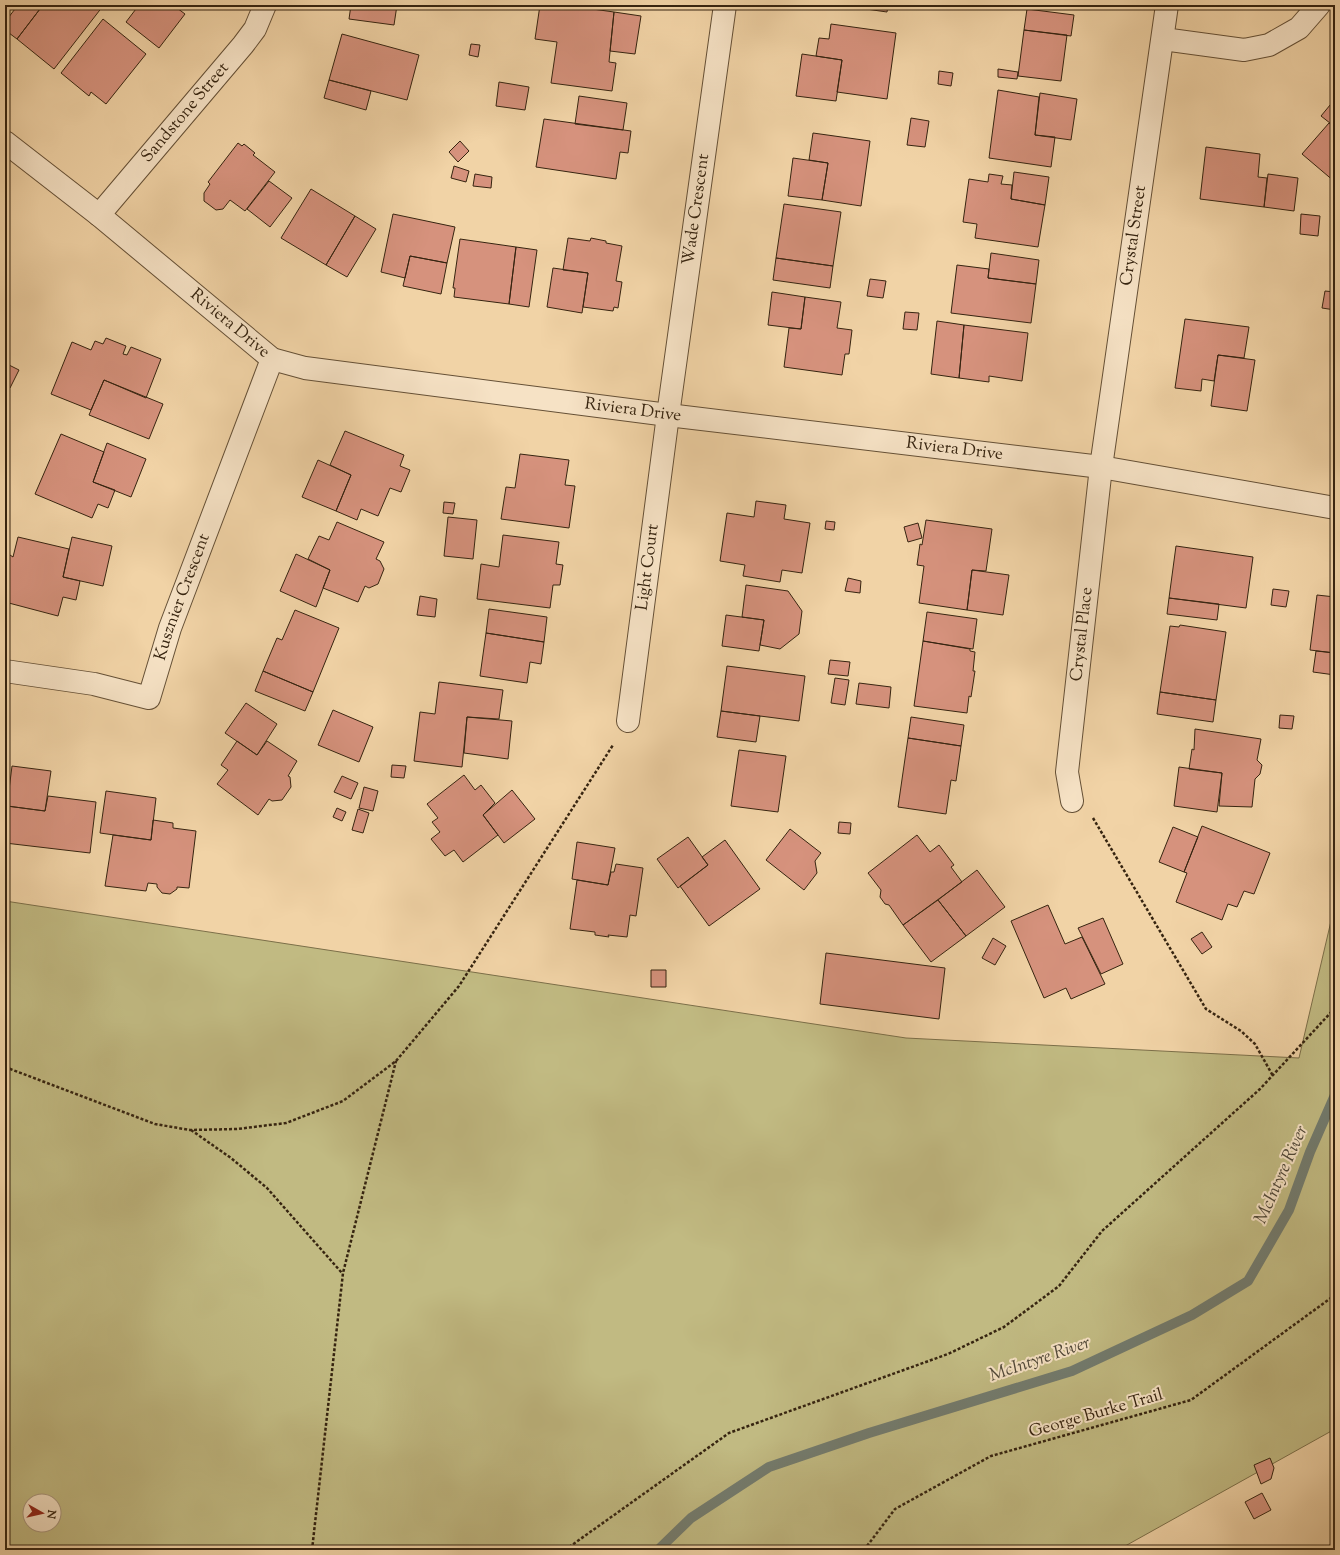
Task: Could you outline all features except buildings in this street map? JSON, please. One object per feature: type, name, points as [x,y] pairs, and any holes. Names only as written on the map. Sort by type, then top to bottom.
[{"type":"street","name":"Sandstone Street","points":[[99,215],[243,45],[255,29],[265,5]]},
{"type":"street","name":"Wade Crescent","points":[[668,415],[725,5]]},
{"type":"street","name":"Crystal Street","points":[[1101,467],[1167,5]]},
{"type":"street","points":[[1162,39],[1244,50],[1269,45],[1299,28],[1319,5]]},
{"type":"street","name":"Riviera Drive","points":[[5,142],[99,215],[272,359],[305,368],[668,415],[1101,467],[1335,508]]},
{"type":"street","name":"Kusznier Crescent","points":[[5,671],[94,684],[149,698],[170,628],[272,359]]},
{"type":"street","name":"Light Court","points":[[628,721],[668,415]]},
{"type":"street","name":"Crystal Place","points":[[1072,801],[1067,772],[1101,467]]},
{"type":"path","points":[[5,1068],[155,1124],[190,1130],[237,1129],[286,1123],[343,1101],[396,1060],[459,986],[628,721]]},
{"type":"path","points":[[1092,816],[1206,1009],[1241,1031],[1255,1044],[1272,1076]]},
{"type":"path","points":[[565,1550],[729,1433],[948,1354],[1004,1327],[1059,1286],[1102,1231],[1260,1089],[1335,1008]]},
{"type":"path","points":[[312,1550],[343,1273],[396,1060]]},
{"type":"path","points":[[190,1130],[231,1158],[267,1188],[343,1273]]},
{"type":"path","name":"George Burke Trail","points":[[864,1550],[895,1509],[991,1456],[1191,1400],[1335,1295]]},
{"type":"shaded area","points":[[5,901],[906,1038],[1299,1058],[1335,904],[1335,1429],[1118,1550],[5,1550]]},
{"type":"waterway","name":"McIntyre River","points":[[658,1550],[691,1518],[769,1467],[869,1433],[1072,1371],[1192,1315],[1248,1281],[1289,1210],[1310,1152],[1335,1095]]}]
